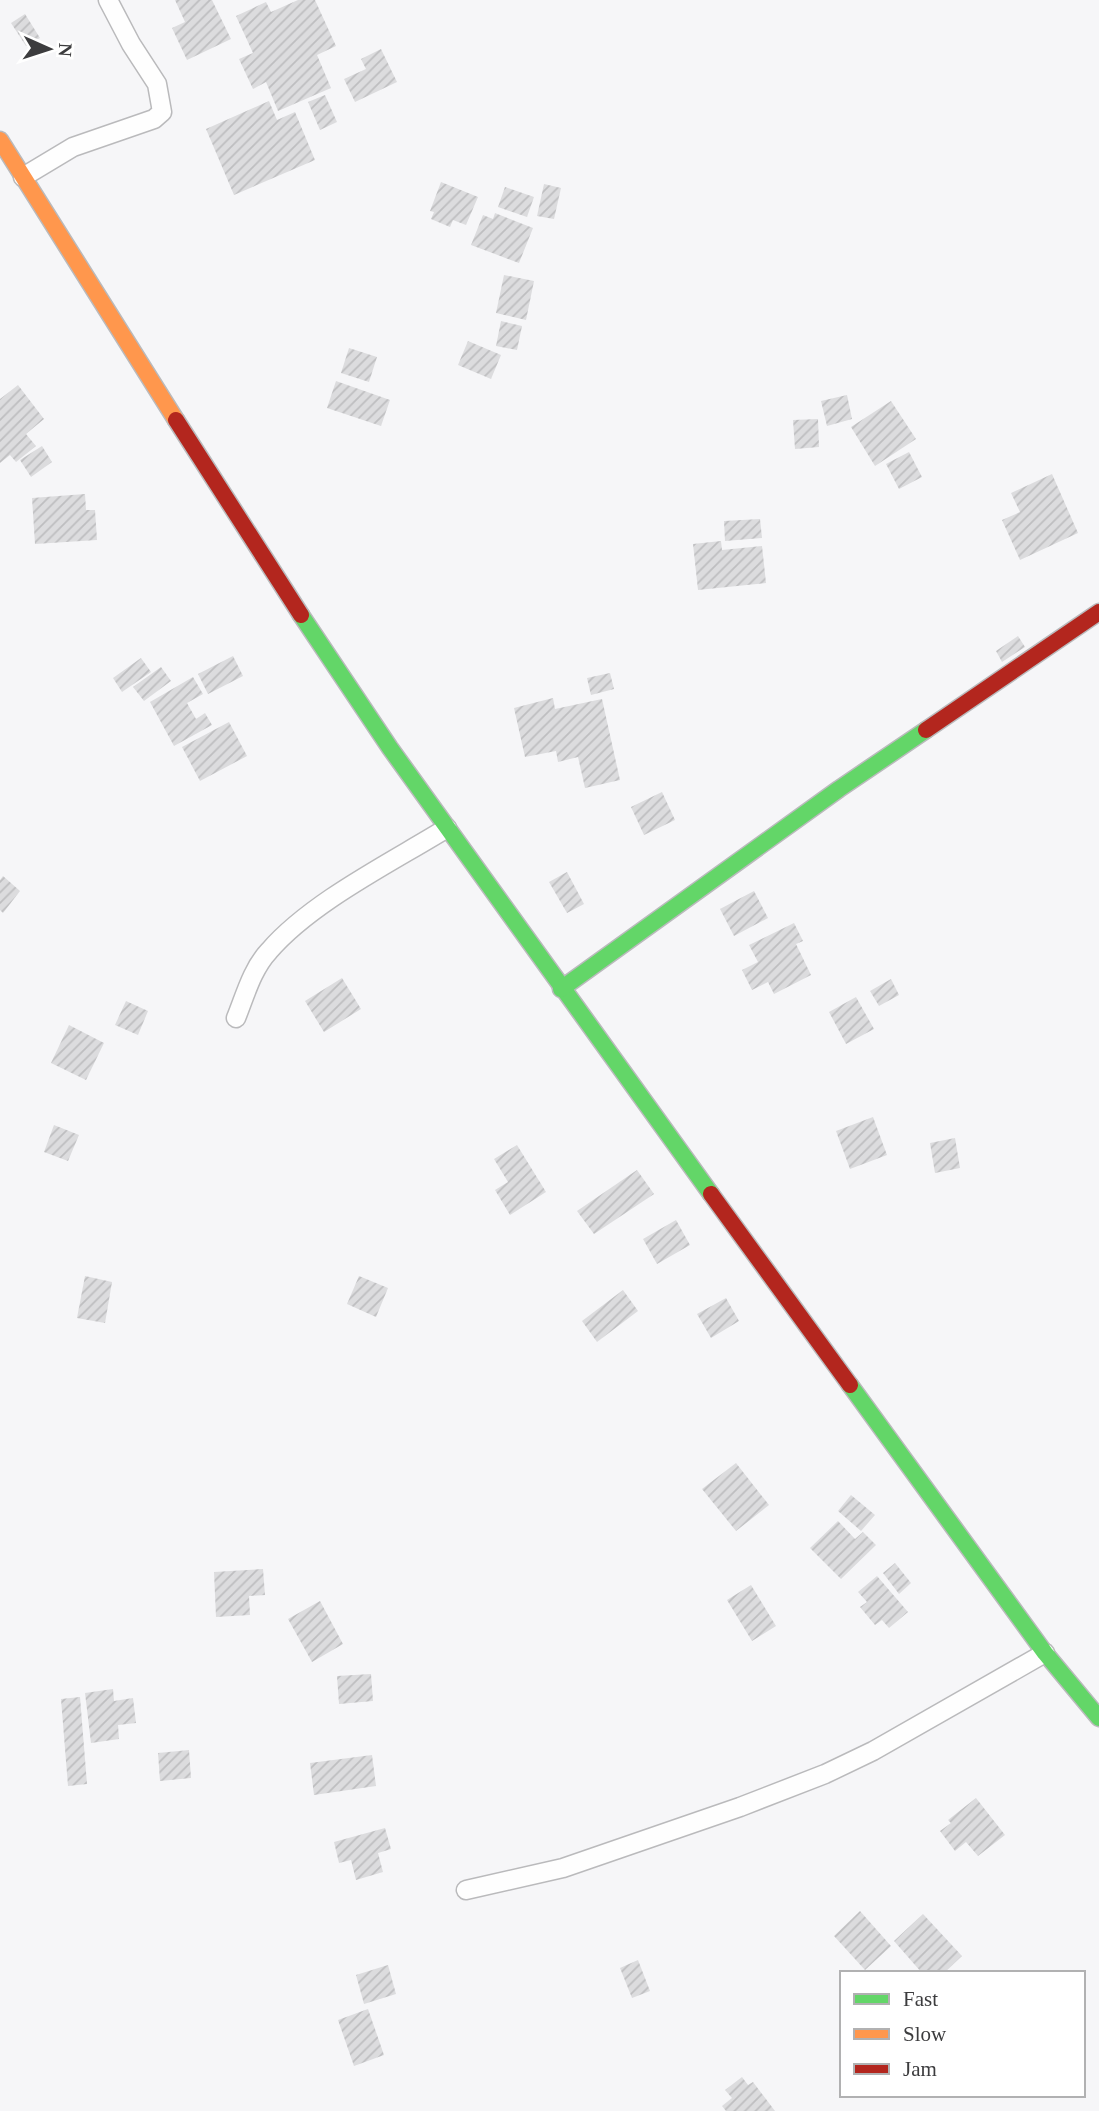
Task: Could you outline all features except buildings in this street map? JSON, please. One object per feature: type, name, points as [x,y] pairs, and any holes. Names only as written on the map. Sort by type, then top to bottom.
[{"type":"street","points":[[0,140],[251,541],[325,653],[561,989],[1045,1653],[1099,1718]]},
{"type":"street","points":[[561,989],[839,789],[1099,612]]},
{"type":"lane","points":[[23,177],[73,147],[154,119],[162,111],[157,84],[131,44],[108,0]]},
{"type":"lane","points":[[236,1018],[257,967],[268,951],[293,928],[335,896],[447,828]]},
{"type":"lane","points":[[467,1890],[563,1868],[740,1807],[825,1774],[873,1751],[1045,1653]]},
{"type":"traffic: fast","points":[[301,615],[390,748],[711,1194]]},
{"type":"traffic: fast","points":[[561,989],[839,789],[926,730]]},
{"type":"traffic: fast","points":[[850,1385],[1045,1653],[1099,1718]]},
{"type":"traffic: slow","points":[[0,140],[176,420]]},
{"type":"traffic: jam","points":[[176,420],[301,615]]},
{"type":"traffic: jam","points":[[926,730],[1099,612]]},
{"type":"traffic: jam","points":[[711,1194],[850,1385]]}]
